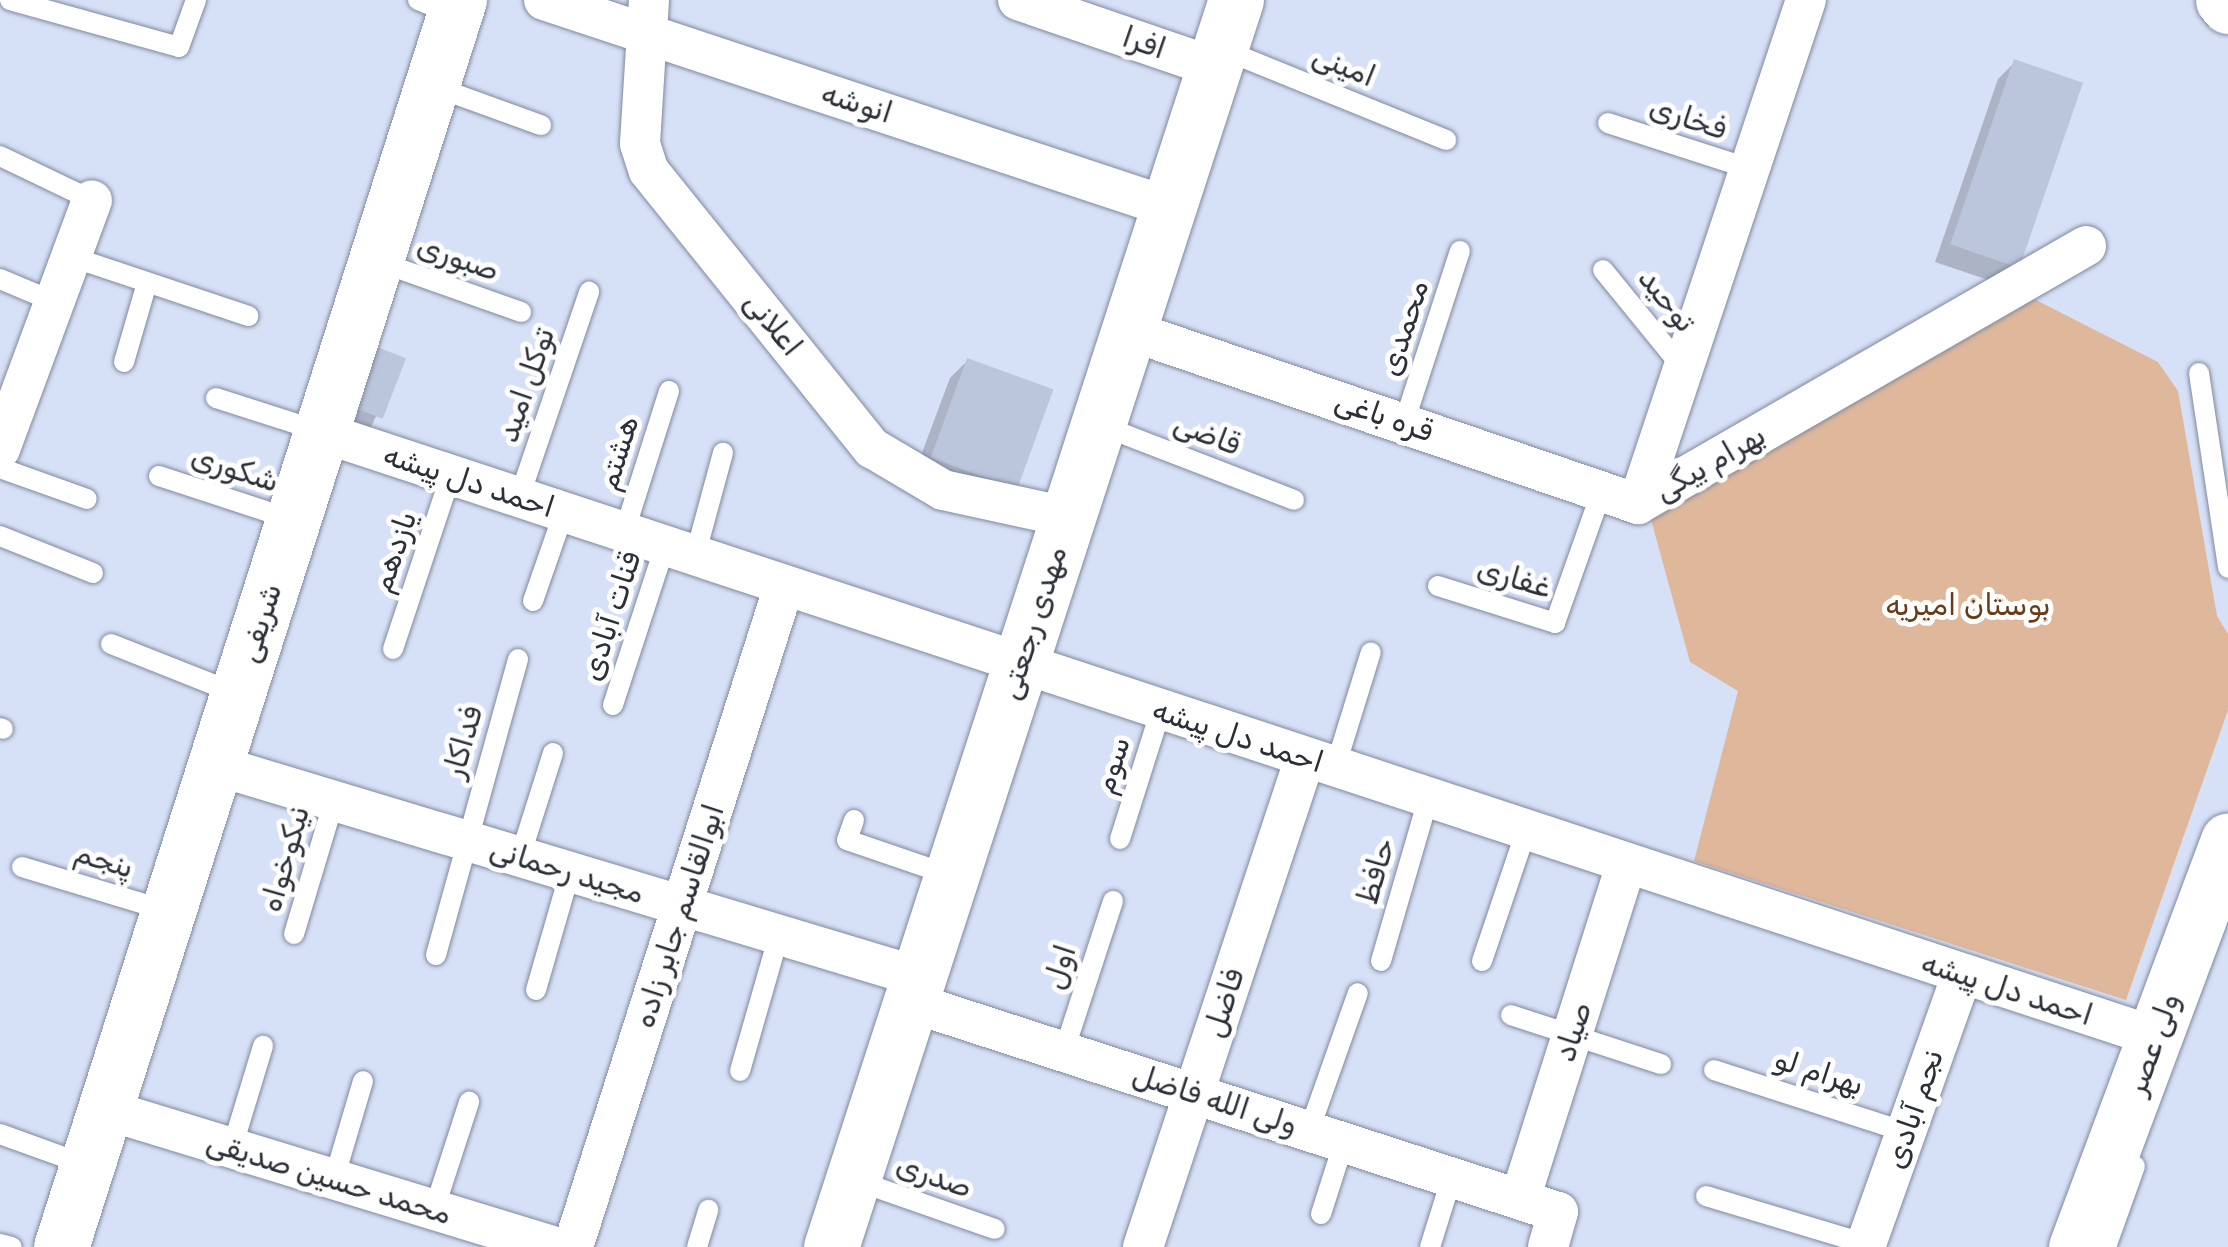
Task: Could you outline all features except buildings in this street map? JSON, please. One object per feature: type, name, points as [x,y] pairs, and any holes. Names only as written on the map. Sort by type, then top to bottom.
[{"type":"street","name":"انوشه","points":[[544,0],[646,16],[1168,207]]},
{"type":"street","name":"افرا","points":[[1018,0],[1223,38]]},
{"type":"street","name":"بهرام بیگی","points":[[1620,497],[1684,368],[1806,0]]},
{"type":"street","name":"شریفی","points":[[56,1245],[86,1165],[431,86],[444,5]]},
{"type":"street","name":"اعلانی","points":[[646,16],[640,144],[650,170],[872,448],[943,490],[1068,518]]},
{"type":"street","name":"مهدی رجعتی","points":[[831,1247],[1223,38]]},
{"type":"street","points":[[0,449],[92,200]]},
{"type":"street","name":"بهرام بیگی","points":[[1620,497],[2086,246]]},
{"type":"street","name":"قره باغی","points":[[1128,330],[1620,497]]},
{"type":"street","name":"احمد دل پیشه","points":[[320,432],[1962,975],[2161,1058]]},
{"type":"street","name":"ابوالقاسم جابر زاده","points":[[573,1247],[784,586]]},
{"type":"street","name":"فاضل","points":[[1142,1247],[1193,1094],[1320,763]]},
{"type":"street","name":"مجید رحمانی","points":[[215,765],[779,936],[914,990]]},
{"type":"street","name":"ولی عصر","points":[[2076,1247],[2218,922],[2228,840]]},
{"type":"street","name":"صیاد","points":[[1520,1199],[1626,864]]},
{"type":"street","name":"نجم آبادی","points":[[1866,1245],[1962,975]]},
{"type":"street","name":"ولی الله فاضل","points":[[914,990],[1064,1051],[1558,1212],[1548,1247]]},
{"type":"street","name":"محمد حسین صدیقی","points":[[104,1109],[554,1247]]},
{"type":"lane","points":[[10,0],[179,46],[196,0]]},
{"type":"lane","name":"امینی","points":[[1223,38],[1446,140]]},
{"type":"lane","points":[[431,86],[540,126]]},
{"type":"lane","name":"فخاری","points":[[1608,123],[1750,169]]},
{"type":"lane","points":[[0,156],[92,200]]},
{"type":"lane","name":"محمدی","points":[[1404,423],[1460,251]]},
{"type":"lane","points":[[72,257],[248,316]]},
{"type":"lane","name":"صبوری","points":[[376,261],[521,312]]},
{"type":"lane","name":"توحید","points":[[1603,270],[1684,368]]},
{"type":"lane","points":[[0,278],[55,302]]},
{"type":"lane","points":[[124,362],[147,283]]},
{"type":"lane","name":"توکل امید","points":[[519,498],[590,292]]},
{"type":"lane","points":[[2199,374],[2228,568]]},
{"type":"lane","name":"هشتم","points":[[624,533],[669,392]]},
{"type":"lane","points":[[216,398],[320,432]]},
{"type":"lane","name":"قاضی","points":[[1098,424],[1294,500]]},
{"type":"lane","name":"قنات آبادی","points":[[613,704],[724,453]]},
{"type":"lane","points":[[0,468],[87,500]]},
{"type":"lane","name":"یازدهم","points":[[393,649],[452,475]]},
{"type":"lane","name":"شکوری","points":[[159,476],[293,520]]},
{"type":"lane","name":"غفاری","points":[[1438,586],[1555,623],[1620,497]]},
{"type":"lane","points":[[533,602],[564,512]]},
{"type":"lane","points":[[0,536],[93,573]]},
{"type":"lane","points":[[111,644],[237,693]]},
{"type":"lane","points":[[1320,763],[1371,652]]},
{"type":"lane","name":"فداکار","points":[[436,955],[518,659]]},
{"type":"lane","name":"سوم","points":[[1120,839],[1161,710]]},
{"type":"lane","points":[[520,857],[553,753]]},
{"type":"lane","name":"حافظ","points":[[1381,961],[1428,799]]},
{"type":"lane","name":"نیکوخواه","points":[[294,934],[334,801]]},
{"type":"lane","points":[[854,820],[847,840],[951,876]]},
{"type":"lane","points":[[1482,961],[1526,831]]},
{"type":"lane","name":"پنجم","points":[[22,867],[168,911]]},
{"type":"lane","points":[[536,990],[570,872]]},
{"type":"lane","name":"اول","points":[[1064,1051],[1113,901]]},
{"type":"lane","points":[[740,1071],[779,936]]},
{"type":"lane","points":[[1320,1214],[1326,1136],[1358,994]]},
{"type":"lane","points":[[1510,1014],[1662,1064]]},
{"type":"lane","points":[[232,1148],[264,1046]]},
{"type":"lane","name":"بهرام لو","points":[[1714,1070],[1906,1132]]},
{"type":"lane","points":[[334,1180],[363,1081]]},
{"type":"lane","points":[[434,1210],[469,1102]]},
{"type":"lane","points":[[0,1134],[86,1165]]},
{"type":"lane","points":[[2106,1247],[2146,1134]]},
{"type":"lane","points":[[1430,1247],[1452,1177]]},
{"type":"lane","name":"صدری","points":[[853,1179],[995,1229]]},
{"type":"lane","name":"نجم آبادی","points":[[1706,1196],[1866,1245]]},
{"type":"lane","points":[[697,1247],[708,1210]]},
{"type":"lane","points":[[0,1244],[56,1245]]},
{"type":"green space","name":"بوستان امیریه","points":[[2024,294],[2158,362],[2178,391],[2217,616],[2228,634],[2228,710],[2126,1000],[1694,861],[1738,691],[1690,662],[1647,505]]}]
